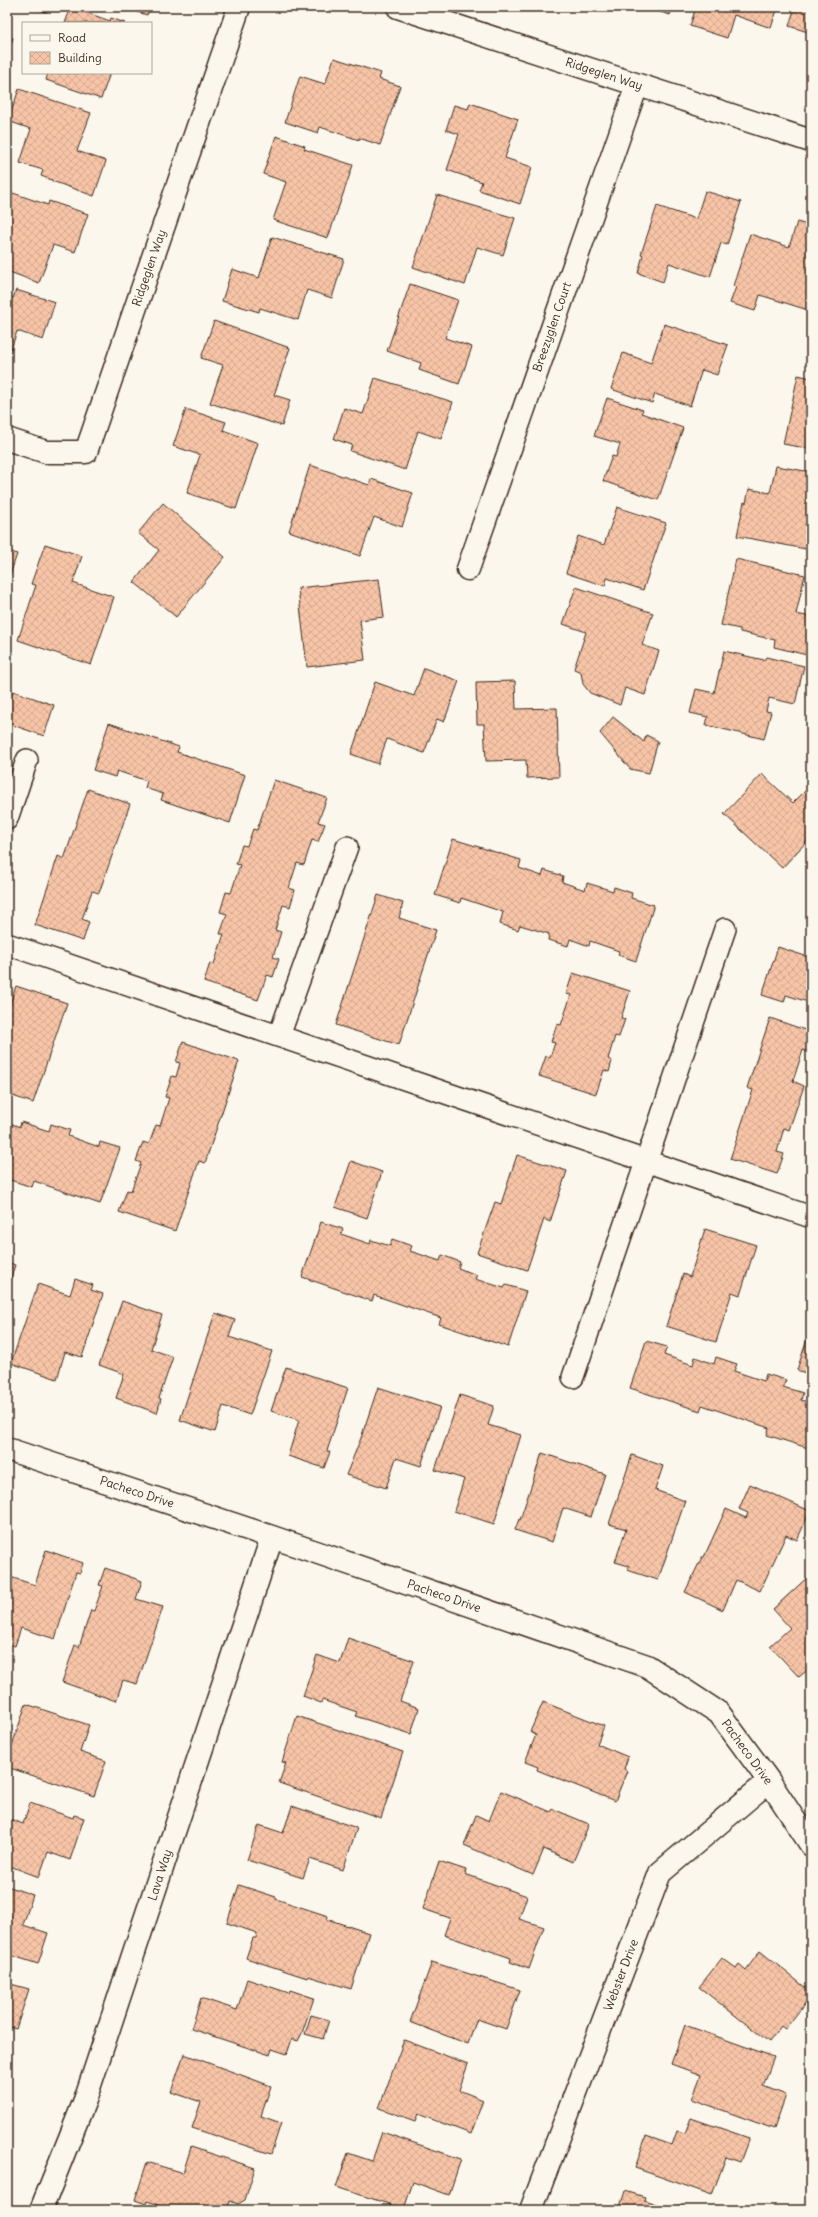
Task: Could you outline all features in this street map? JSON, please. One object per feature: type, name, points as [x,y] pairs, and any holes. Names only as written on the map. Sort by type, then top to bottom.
[{"type":"street","name":"Ridgeglen Way","points":[[7,439],[46,452],[86,452],[239,7]]},
{"type":"street","name":"Ridgeglen Way","points":[[398,7],[811,141]]},
{"type":"street","name":"Breezyglen Court","points":[[468,569],[637,85]]},
{"type":"street","name":"Pacheco Drive","points":[[7,1449],[272,1537],[647,1666],[719,1713],[769,1781],[811,1845]]},
{"type":"street","name":"Lava Way","points":[[41,2210],[85,2100],[272,1537]]},
{"type":"street","name":"Webster Drive","points":[[531,2210],[660,1873],[769,1781]]},
{"type":"lane","points":[[7,819],[27,760]]},
{"type":"lane","points":[[279,1036],[347,847]]},
{"type":"lane","points":[[573,1377],[725,929]]},
{"type":"lane","points":[[7,944],[811,1216]]},
{"type":"building","points":[[30,7],[48,7],[46,12]]},
{"type":"building","points":[[71,7],[110,21],[111,18],[122,22],[65,22]]},
{"type":"building","points":[[121,7],[150,7],[147,15]]},
{"type":"building","points":[[644,7],[672,7],[670,15]]},
{"type":"building","points":[[696,7],[778,7],[771,28],[734,15],[727,38],[690,26]]},
{"type":"building","points":[[795,7],[811,7],[811,33],[789,26]]},
{"type":"building","points":[[7,36],[13,38],[7,56]]},
{"type":"building","points":[[334,58],[381,73],[379,79],[400,86],[380,145],[359,138],[359,140],[320,127],[318,133],[285,122],[300,76],[325,84]]},
{"type":"building","points":[[48,74],[110,74],[101,99],[46,80]]},
{"type":"building","points":[[19,89],[91,113],[77,151],[106,161],[94,196],[52,181],[41,176],[43,170],[20,163],[31,129],[8,121]]},
{"type":"building","points":[[470,103],[518,119],[505,158],[532,167],[520,204],[479,190],[482,182],[447,170],[459,134],[446,130],[454,105],[468,109]]},
{"type":"building","points":[[276,136],[305,146],[304,149],[353,165],[328,238],[273,220],[286,182],[263,174]]},
{"type":"building","points":[[705,191],[741,202],[727,245],[721,243],[710,277],[669,263],[663,282],[638,273],[643,255],[641,254],[657,206],[696,219]]},
{"type":"building","points":[[10,192],[48,205],[49,201],[88,214],[75,252],[53,245],[39,283],[7,271],[7,199]]},
{"type":"building","points":[[437,195],[515,218],[503,255],[477,247],[465,285],[413,267]]},
{"type":"building","points":[[797,222],[811,226],[811,299],[808,310],[760,295],[755,311],[730,303],[736,287],[733,286],[750,234],[789,247]]},
{"type":"building","points":[[272,237],[344,259],[332,298],[307,290],[298,320],[260,308],[259,312],[222,301],[232,269],[259,278]]},
{"type":"building","points":[[410,284],[458,300],[445,338],[472,347],[459,384],[419,370],[421,363],[387,351]]},
{"type":"building","points":[[16,290],[55,302],[43,340],[17,331],[7,362],[7,296],[13,298]]},
{"type":"building","points":[[214,321],[290,348],[274,395],[290,400],[282,426],[210,403],[223,365],[201,358]]},
{"type":"building","points":[[664,324],[728,345],[717,375],[702,370],[690,406],[655,394],[652,403],[611,389],[623,353],[651,363]]},
{"type":"building","points":[[798,375],[811,378],[811,449],[783,444]]},
{"type":"building","points":[[375,378],[453,402],[441,439],[418,431],[405,470],[350,451],[352,445],[334,439],[344,408],[363,414]]},
{"type":"building","points":[[607,398],[643,410],[641,413],[683,428],[658,500],[603,481],[612,456],[616,457],[620,444],[594,436]]},
{"type":"building","points":[[186,409],[226,422],[223,430],[258,443],[236,509],[187,493],[200,455],[173,446]]},
{"type":"building","points":[[310,465],[369,485],[371,479],[413,493],[402,527],[374,517],[360,556],[289,531]]},
{"type":"building","points":[[776,466],[811,472],[811,550],[737,536],[744,502],[746,503],[749,489],[770,493]]},
{"type":"building","points":[[163,503],[225,557],[176,617],[134,582],[159,550],[138,533]]},
{"type":"building","points":[[617,507],[666,523],[643,590],[607,578],[605,586],[566,573],[578,536],[604,545]]},
{"type":"building","points":[[45,544],[82,556],[73,583],[114,597],[91,665],[18,640],[36,585],[31,584]]},
{"type":"building","points":[[7,550],[17,554],[7,584]]},
{"type":"building","points":[[736,559],[805,575],[796,614],[811,617],[811,656],[774,647],[775,640],[740,632],[740,629],[721,625]]},
{"type":"building","points":[[379,579],[384,617],[360,620],[365,660],[307,667],[298,588]]},
{"type":"building","points":[[576,587],[653,613],[642,645],[659,651],[645,695],[625,688],[620,705],[590,693],[583,684],[581,672],[574,669],[586,632],[563,624]]},
{"type":"building","points":[[724,651],[764,660],[766,657],[804,666],[795,704],[769,698],[766,711],[771,712],[764,739],[706,725],[708,717],[690,713],[696,689],[714,693]]},
{"type":"building","points":[[424,668],[459,681],[444,722],[437,719],[424,753],[387,739],[378,764],[351,754],[375,682],[414,696]]},
{"type":"building","points":[[515,681],[516,709],[557,708],[559,777],[527,778],[526,760],[486,761],[484,724],[477,724],[476,682]]},
{"type":"building","points":[[13,691],[54,705],[44,736],[7,723],[7,709]]},
{"type":"building","points":[[613,717],[644,742],[646,735],[658,741],[649,773],[630,769],[600,733]]},
{"type":"building","points":[[109,723],[179,747],[177,752],[245,775],[230,823],[161,800],[163,794],[145,788],[147,781],[117,771],[115,777],[93,770]]},
{"type":"building","points":[[762,774],[793,803],[811,785],[811,839],[810,838],[782,868],[724,814]]},
{"type":"building","points":[[274,780],[327,798],[318,822],[325,824],[318,842],[312,840],[304,865],[297,863],[289,888],[295,890],[290,907],[283,905],[275,930],[281,932],[273,957],[279,959],[273,977],[267,975],[258,1000],[204,982],[210,963],[214,964],[224,934],[220,934],[227,914],[220,912],[226,892],[231,893],[240,865],[236,864],[242,845],[247,846],[253,829],[257,830]]},
{"type":"building","points":[[88,789],[130,804],[99,893],[92,891],[82,919],[89,922],[83,941],[35,925],[58,856],[64,859]]},
{"type":"building","points":[[453,839],[521,860],[519,868],[542,876],[544,870],[563,876],[562,882],[585,890],[587,883],[613,891],[614,887],[632,893],[631,898],[654,905],[636,961],[618,955],[619,951],[590,941],[589,946],[570,939],[568,946],[548,940],[549,934],[520,925],[518,930],[500,924],[503,912],[461,898],[460,903],[435,895]]},
{"type":"building","points":[[378,895],[403,903],[399,918],[436,930],[399,1045],[336,1025]]},
{"type":"building","points":[[778,947],[811,958],[811,1003],[786,995],[784,1002],[762,995]]},
{"type":"building","points":[[573,973],[630,991],[621,1018],[625,1019],[619,1037],[615,1036],[608,1059],[612,1061],[609,1072],[604,1070],[596,1094],[539,1076],[546,1056],[550,1057],[555,1043],[551,1042],[557,1024],[561,1025],[571,995],[566,994]]},
{"type":"building","points":[[16,986],[67,1003],[33,1103],[7,1094],[7,1013]]},
{"type":"building","points":[[770,1018],[811,1032],[811,1053],[803,1050],[793,1081],[804,1086],[789,1130],[784,1128],[777,1152],[784,1154],[777,1174],[730,1159],[753,1090],[747,1088]]},
{"type":"building","points":[[183,1042],[239,1061],[205,1163],[199,1161],[175,1231],[119,1212],[127,1190],[131,1191],[141,1163],[136,1161],[143,1142],[149,1144],[156,1125],[160,1126],[169,1098],[165,1097],[172,1076],[176,1077],[180,1063],[176,1062]]},
{"type":"building","points":[[7,1122],[20,1127],[21,1122],[49,1131],[51,1124],[70,1130],[68,1136],[99,1147],[100,1142],[120,1148],[100,1204],[34,1181],[32,1187],[7,1179]]},
{"type":"building","points":[[517,1155],[567,1171],[550,1222],[544,1219],[527,1270],[477,1253],[495,1202],[501,1204]]},
{"type":"building","points":[[351,1161],[382,1172],[367,1218],[335,1207]]},
{"type":"building","points":[[321,1222],[343,1229],[341,1234],[370,1244],[371,1240],[390,1246],[392,1239],[412,1246],[410,1251],[440,1261],[442,1255],[460,1262],[458,1268],[477,1275],[475,1279],[504,1288],[506,1285],[526,1291],[508,1347],[439,1324],[441,1318],[374,1295],[372,1301],[302,1277]]},
{"type":"building","points":[[705,1229],[756,1245],[740,1295],[732,1292],[716,1342],[666,1326],[683,1274],[690,1277]]},
{"type":"building","points":[[7,1262],[15,1265],[7,1290]]},
{"type":"building","points":[[75,1279],[93,1285],[91,1290],[103,1294],[82,1357],[65,1352],[57,1379],[11,1363],[38,1284],[70,1295]]},
{"type":"building","points":[[122,1301],[162,1315],[151,1349],[173,1357],[159,1398],[161,1399],[157,1413],[116,1398],[124,1374],[99,1365]]},
{"type":"building","points":[[811,1307],[811,1320],[807,1318]]},
{"type":"building","points":[[215,1313],[235,1320],[229,1337],[272,1351],[250,1415],[223,1406],[215,1432],[180,1420]]},
{"type":"building","points":[[811,1327],[811,1375],[797,1370]]},
{"type":"building","points":[[646,1341],[667,1347],[664,1355],[693,1365],[695,1357],[714,1364],[716,1357],[737,1364],[734,1371],[764,1381],[766,1374],[786,1380],[783,1387],[803,1393],[801,1400],[811,1403],[811,1449],[767,1435],[769,1428],[702,1405],[700,1411],[630,1388]]},
{"type":"building","points":[[286,1367],[348,1388],[327,1451],[330,1452],[324,1468],[288,1456],[299,1420],[271,1411]]},
{"type":"building","points":[[378,1387],[440,1407],[421,1466],[396,1458],[386,1488],[346,1475],[361,1438]]},
{"type":"building","points":[[460,1395],[494,1406],[488,1425],[521,1435],[494,1524],[454,1511],[464,1479],[435,1470]]},
{"type":"building","points":[[542,1453],[605,1474],[591,1517],[563,1508],[552,1542],[515,1530],[519,1519],[520,1520]]},
{"type":"building","points":[[632,1455],[663,1466],[655,1490],[685,1501],[658,1580],[627,1570],[629,1566],[615,1562],[626,1529],[609,1524]]},
{"type":"building","points":[[750,1484],[810,1511],[797,1540],[786,1535],[760,1591],[736,1580],[723,1610],[685,1592],[702,1557],[704,1557],[726,1509],[746,1518],[748,1513],[739,1509]]},
{"type":"building","points":[[46,1550],[83,1563],[80,1573],[76,1572],[55,1639],[21,1628],[15,1646],[7,1643],[7,1576],[35,1585]]},
{"type":"building","points":[[105,1568],[142,1581],[136,1599],[163,1607],[137,1684],[123,1680],[116,1701],[62,1682],[75,1645],[79,1647],[91,1610],[94,1611],[103,1586],[99,1585]]},
{"type":"building","points":[[811,1574],[811,1667],[799,1677],[770,1646],[790,1628],[773,1609]]},
{"type":"building","points":[[348,1638],[414,1661],[400,1701],[419,1708],[411,1734],[355,1716],[357,1712],[322,1700],[321,1703],[303,1696],[317,1655],[340,1663]]},
{"type":"building","points":[[543,1702],[604,1726],[597,1744],[628,1757],[624,1769],[627,1771],[615,1801],[537,1770],[538,1767],[525,1762],[536,1735],[530,1732]]},
{"type":"building","points":[[26,1704],[89,1725],[80,1752],[106,1761],[94,1796],[7,1767],[7,1760]]},
{"type":"building","points":[[297,1716],[403,1752],[381,1818],[279,1783],[286,1763],[282,1762]]},
{"type":"building","points":[[501,1791],[551,1812],[553,1809],[589,1824],[573,1862],[544,1849],[533,1875],[464,1845],[476,1815],[489,1821]]},
{"type":"building","points":[[30,1803],[73,1818],[74,1815],[84,1818],[70,1860],[48,1852],[39,1877],[7,1865],[7,1818],[23,1824]]},
{"type":"building","points":[[292,1806],[357,1828],[343,1870],[310,1859],[303,1878],[247,1860],[259,1825],[283,1833]]},
{"type":"building","points":[[439,1861],[466,1870],[465,1874],[527,1896],[519,1919],[544,1927],[529,1969],[510,1962],[511,1958],[444,1935],[450,1918],[423,1909]]},
{"type":"building","points":[[239,1885],[328,1916],[327,1919],[369,1933],[351,1989],[308,1976],[307,1978],[246,1958],[253,1938],[256,1938],[257,1933],[227,1923]]},
{"type":"building","points":[[7,1886],[33,1895],[23,1925],[48,1933],[38,1964],[7,1954]]},
{"type":"building","points":[[760,1951],[811,1992],[811,1996],[785,2029],[781,2026],[769,2042],[699,1987],[722,1958],[736,1968],[739,1964],[746,1970]]},
{"type":"building","points":[[432,1962],[520,1990],[506,2029],[477,2019],[468,2044],[410,2022]]},
{"type":"building","points":[[247,1979],[289,1993],[290,1990],[314,1998],[302,2033],[298,2041],[292,2039],[287,2054],[272,2049],[270,2055],[191,2029],[201,1998],[237,2010]]},
{"type":"building","points":[[7,1983],[29,1989],[16,2029],[7,2026]]},
{"type":"building","points":[[311,2015],[329,2020],[323,2039],[305,2034]]},
{"type":"building","points":[[685,2025],[774,2057],[763,2086],[786,2095],[774,2129],[692,2099],[701,2075],[671,2064]]},
{"type":"building","points":[[404,2040],[468,2064],[459,2090],[483,2100],[471,2134],[418,2114],[415,2121],[379,2108]]},
{"type":"building","points":[[184,2054],[271,2086],[261,2116],[281,2123],[271,2154],[192,2128],[201,2102],[171,2092]]},
{"type":"building","points":[[691,2118],[749,2138],[740,2162],[726,2157],[712,2195],[635,2168],[646,2136],[672,2145],[677,2131],[685,2133]]},
{"type":"building","points":[[382,2132],[461,2159],[449,2195],[413,2182],[404,2209],[336,2187],[348,2153],[372,2161]]},
{"type":"building","points":[[191,2147],[255,2168],[245,2200],[238,2204],[230,2201],[227,2210],[173,2210],[147,2201],[146,2204],[135,2200],[147,2162],[183,2173]]},
{"type":"building","points":[[625,2191],[645,2197],[644,2200],[674,2210],[619,2210]]},
{"type":"building","points":[[678,2205],[691,2210],[675,2210]]}]
